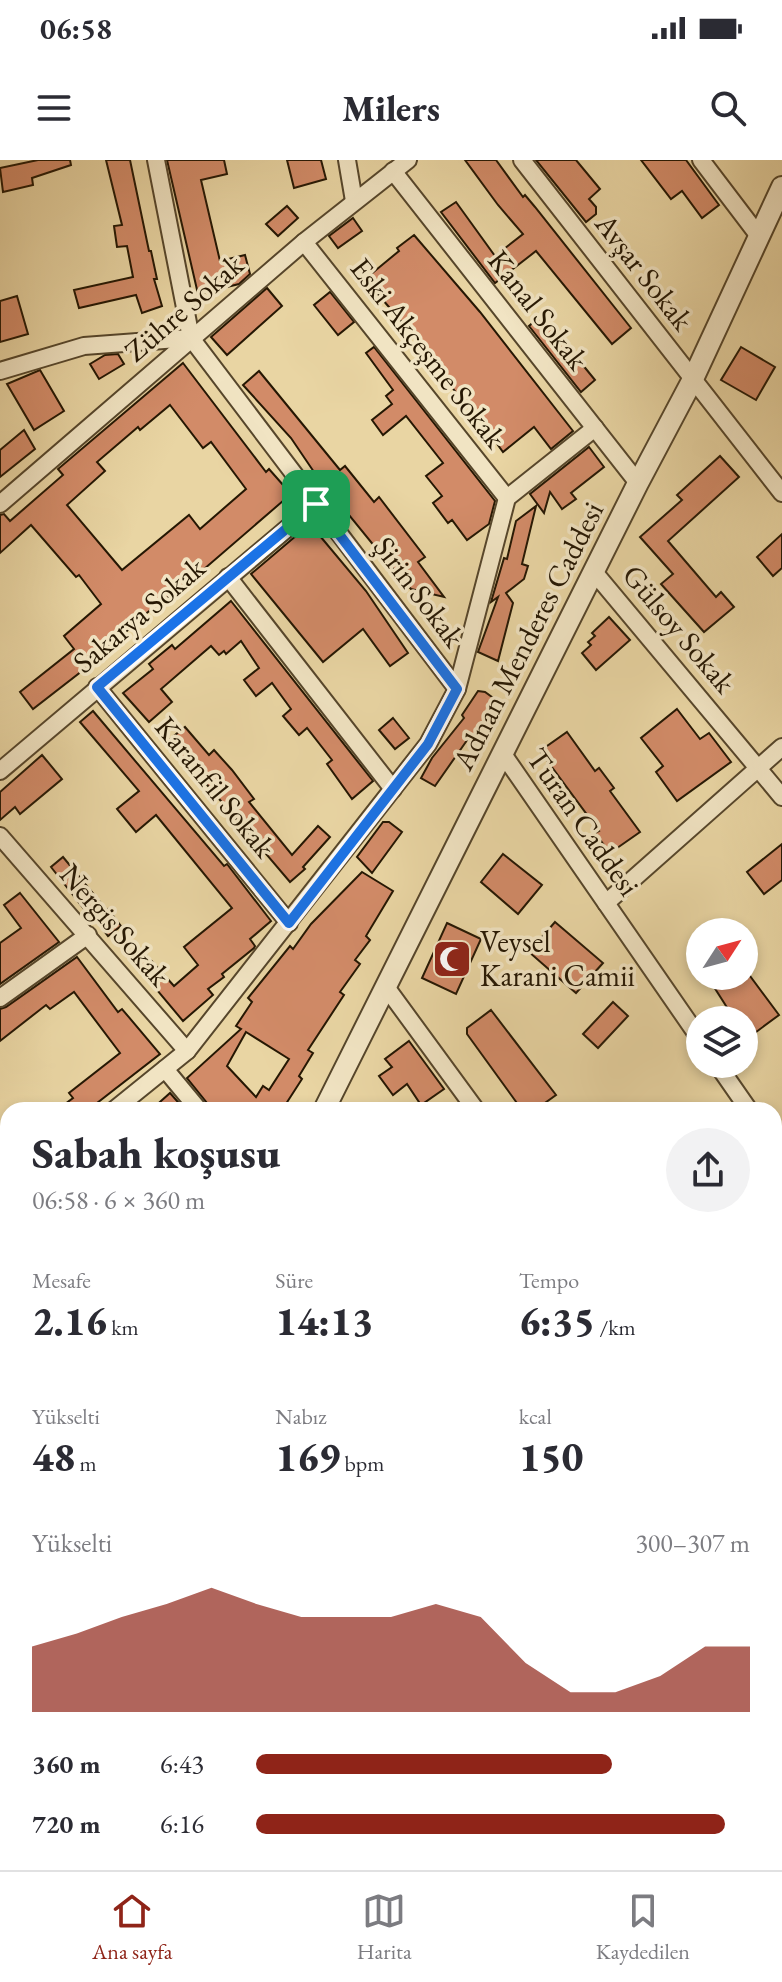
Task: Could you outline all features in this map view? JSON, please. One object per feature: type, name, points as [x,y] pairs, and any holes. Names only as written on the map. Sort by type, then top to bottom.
[{"type":"street","points":[[0,371],[84,346],[191,338],[156,160]]},
{"type":"street","points":[[347,160],[354,201]]},
{"type":"street","name":"Zühre Sokak","points":[[0,504],[304,242],[408,160]]},
{"type":"street","name":"Avşar Sokak","points":[[522,160],[782,493]]},
{"type":"street","points":[[701,160],[758,235]]},
{"type":"street","name":"Kanal Sokak","points":[[393,171],[638,483]]},
{"type":"street","name":"Adnan Menderes Caddesi","points":[[328,1102],[692,381],[782,187]]},
{"type":"street","name":"Eski Akçeşme Sokak","points":[[304,242],[507,498]]},
{"type":"street","name":"Şirin Sokak","points":[[191,338],[457,689]]},
{"type":"street","points":[[124,1102],[187,1051],[428,744],[457,689],[507,498],[595,428]]},
{"type":"street","name":"Sakarya Sokak","points":[[0,771],[316,504]]},
{"type":"street","name":"Gülsoy Sokak","points":[[594,572],[782,797]]},
{"type":"street","points":[[228,577],[393,789]]},
{"type":"street","name":"Karanfil Sokak","points":[[97,687],[289,923]]},
{"type":"street","points":[[606,903],[782,747]]},
{"type":"street","name":"Turan Caddesi","points":[[503,754],[686,1019]]},
{"type":"street","name":"Nergis Sokak","points":[[0,836],[187,1051]]},
{"type":"street","points":[[0,998],[88,935]]},
{"type":"street","points":[[386,987],[470,1102]]},
{"type":"street","points":[[165,1069],[192,1102]]},
{"type":"street","points":[[727,1078],[743,1102]]},
{"type":"building","points":[[38,160],[70,160],[71,165],[32,178],[33,185],[3,192],[0,168]]},
{"type":"building","points":[[106,160],[130,160],[162,306],[142,313],[136,295],[79,308],[74,290],[133,277],[127,246],[117,247],[114,226],[122,225]]},
{"type":"building","points":[[167,160],[224,160],[227,174],[201,180],[220,261],[245,255],[250,274],[239,284],[198,294]]},
{"type":"building","points":[[287,160],[321,160],[326,179],[294,188]]},
{"type":"building","points":[[465,160],[496,160],[631,328],[612,344],[536,251],[495,283],[441,212],[456,202],[495,256],[523,234]]},
{"type":"building","points":[[536,160],[576,160],[600,189],[589,199],[596,207],[596,214],[586,222]]},
{"type":"building","points":[[641,160],[686,160],[719,205],[702,218],[682,191],[671,199]]},
{"type":"building","points":[[287,206],[298,218],[278,236],[266,224]]},
{"type":"building","points":[[353,218],[362,231],[338,248],[329,236]]},
{"type":"building","points":[[414,235],[480,312],[573,431],[551,449],[534,427],[503,452],[469,405],[467,407],[365,279]]},
{"type":"building","points":[[267,288],[282,306],[227,355],[211,337]]},
{"type":"building","points":[[330,292],[354,322],[338,335],[314,305]]},
{"type":"building","points":[[17,296],[28,334],[0,342],[0,301]]},
{"type":"building","points":[[542,315],[595,380],[581,392],[529,326]]},
{"type":"building","points":[[374,347],[495,501],[489,524],[467,540],[452,520],[448,523],[433,503],[442,496],[426,476],[443,463],[406,416],[383,435],[372,420],[392,404],[386,396],[393,390],[366,353]]},
{"type":"building","points":[[741,347],[775,367],[756,400],[721,380]]},
{"type":"building","points":[[118,354],[124,364],[99,379],[90,364],[105,355]]},
{"type":"building","points":[[183,363],[266,472],[269,469],[291,494],[196,576],[132,624],[98,654],[100,657],[33,709],[20,692],[74,649],[64,636],[101,604],[79,575],[76,577],[31,525],[0,553],[0,515],[4,514],[10,521],[63,475],[58,469]],"holes":[[[170,405],[203,448],[211,442],[246,489],[200,529],[189,515],[122,570],[67,505],[105,471],[97,462]]]},
{"type":"building","points":[[40,370],[64,411],[34,430],[7,384]]},
{"type":"building","points":[[259,371],[340,470],[345,466],[374,502],[379,497],[425,557],[418,562],[444,597],[411,589],[384,558],[314,472],[291,438],[243,385]]},
{"type":"building","points":[[24,430],[35,449],[0,477],[0,450]]},
{"type":"building","points":[[589,447],[604,467],[571,493],[576,499],[562,509],[550,492],[544,513],[530,494]]},
{"type":"building","points":[[720,456],[739,477],[668,541],[716,597],[721,592],[734,607],[704,632],[661,584],[673,574],[640,537],[682,500],[677,495]]},
{"type":"building","points":[[536,506],[522,564],[528,566],[524,579],[506,593],[513,603],[498,661],[478,652],[498,597],[491,602],[504,558],[507,559],[516,521]]},
{"type":"building","points":[[310,524],[366,591],[408,653],[390,666],[363,629],[323,662],[251,574]]},
{"type":"building","points":[[782,534],[782,568],[773,576],[757,557]]},
{"type":"building","points":[[231,601],[373,781],[352,799],[327,764],[332,760],[307,728],[299,735],[283,716],[291,709],[272,683],[256,696],[244,680],[259,668],[241,641],[226,654],[224,651],[219,655],[211,646],[161,689],[172,702],[149,722],[123,693],[153,669],[149,664],[172,645],[175,649]]},
{"type":"building","points":[[609,617],[630,640],[596,670],[582,653],[591,645],[588,642],[595,636],[592,633]]},
{"type":"building","points":[[478,691],[496,700],[475,739],[470,736],[435,786],[421,778],[432,758],[464,718],[462,715]]},
{"type":"building","points":[[677,709],[700,739],[709,733],[731,762],[677,801],[656,772],[663,766],[641,738]]},
{"type":"building","points":[[93,711],[224,866],[227,864],[271,921],[250,939],[254,948],[208,989],[213,995],[183,1021],[136,965],[147,956],[174,986],[198,965],[184,947],[232,908],[156,815],[136,832],[117,809],[139,791],[80,722]]},
{"type":"building","points":[[393,718],[409,738],[395,749],[379,730]]},
{"type":"building","points":[[185,727],[209,755],[214,750],[232,770],[254,799],[249,802],[292,855],[318,826],[330,837],[303,867],[305,869],[290,882],[203,780],[201,782],[165,743]]},
{"type":"building","points":[[567,732],[595,771],[599,768],[614,788],[610,791],[640,832],[610,853],[595,833],[599,831],[540,751]]},
{"type":"building","points":[[42,755],[62,779],[20,814],[15,807],[0,820],[0,792]]},
{"type":"building","points":[[383,822],[389,822],[402,832],[372,873],[357,857]]},
{"type":"building","points":[[782,844],[782,880],[764,894],[747,872]]},
{"type":"building","points":[[503,854],[542,885],[518,914],[481,882]]},
{"type":"building","points":[[63,857],[101,903],[87,913],[51,867]]},
{"type":"building","points":[[362,872],[393,891],[366,936],[370,940],[355,960],[360,964],[340,992],[344,995],[308,1050],[313,1053],[287,1102],[206,1102],[187,1078],[241,1029],[236,1026],[252,1002],[248,998],[290,946],[293,949],[311,924]],"holes":[[[246,1032],[289,1059],[269,1090],[263,1086],[256,1097],[227,1066]]]},
{"type":"building","points":[[20,893],[59,942],[0,984],[0,943],[21,928],[4,905]]},
{"type":"building","points":[[108,909],[121,926],[108,936],[95,919]]},
{"type":"building","points":[[555,922],[603,963],[576,993],[529,952]]},
{"type":"building","name":"Veysel Karani Camii","points":[[447,923],[481,939],[456,994],[422,978]]},
{"type":"building","points":[[77,957],[118,1012],[122,1009],[160,1054],[98,1102],[68,1102],[73,1098],[69,1093],[120,1053],[74,992],[50,1009],[46,1005],[0,1041],[0,1009]]},
{"type":"building","points":[[758,987],[779,1015],[758,1031],[758,1006],[726,1006],[716,990],[758,990]]},
{"type":"building","points":[[613,1002],[628,1016],[598,1048],[583,1034]]},
{"type":"building","points":[[491,1010],[556,1095],[546,1102],[516,1102],[467,1034],[467,1028]]},
{"type":"building","points":[[409,1041],[444,1089],[425,1102],[419,1102],[407,1084],[393,1095],[379,1076],[392,1067],[385,1059]]},
{"type":"building","points":[[170,1093],[178,1102],[160,1102]]},
{"type":"place","name":"Veysel Karani Camii","points":[[452,959]]},
{"type":"route","points":[[316,504],[457,689],[428,744],[289,923],[97,687],[316,504]]}]
